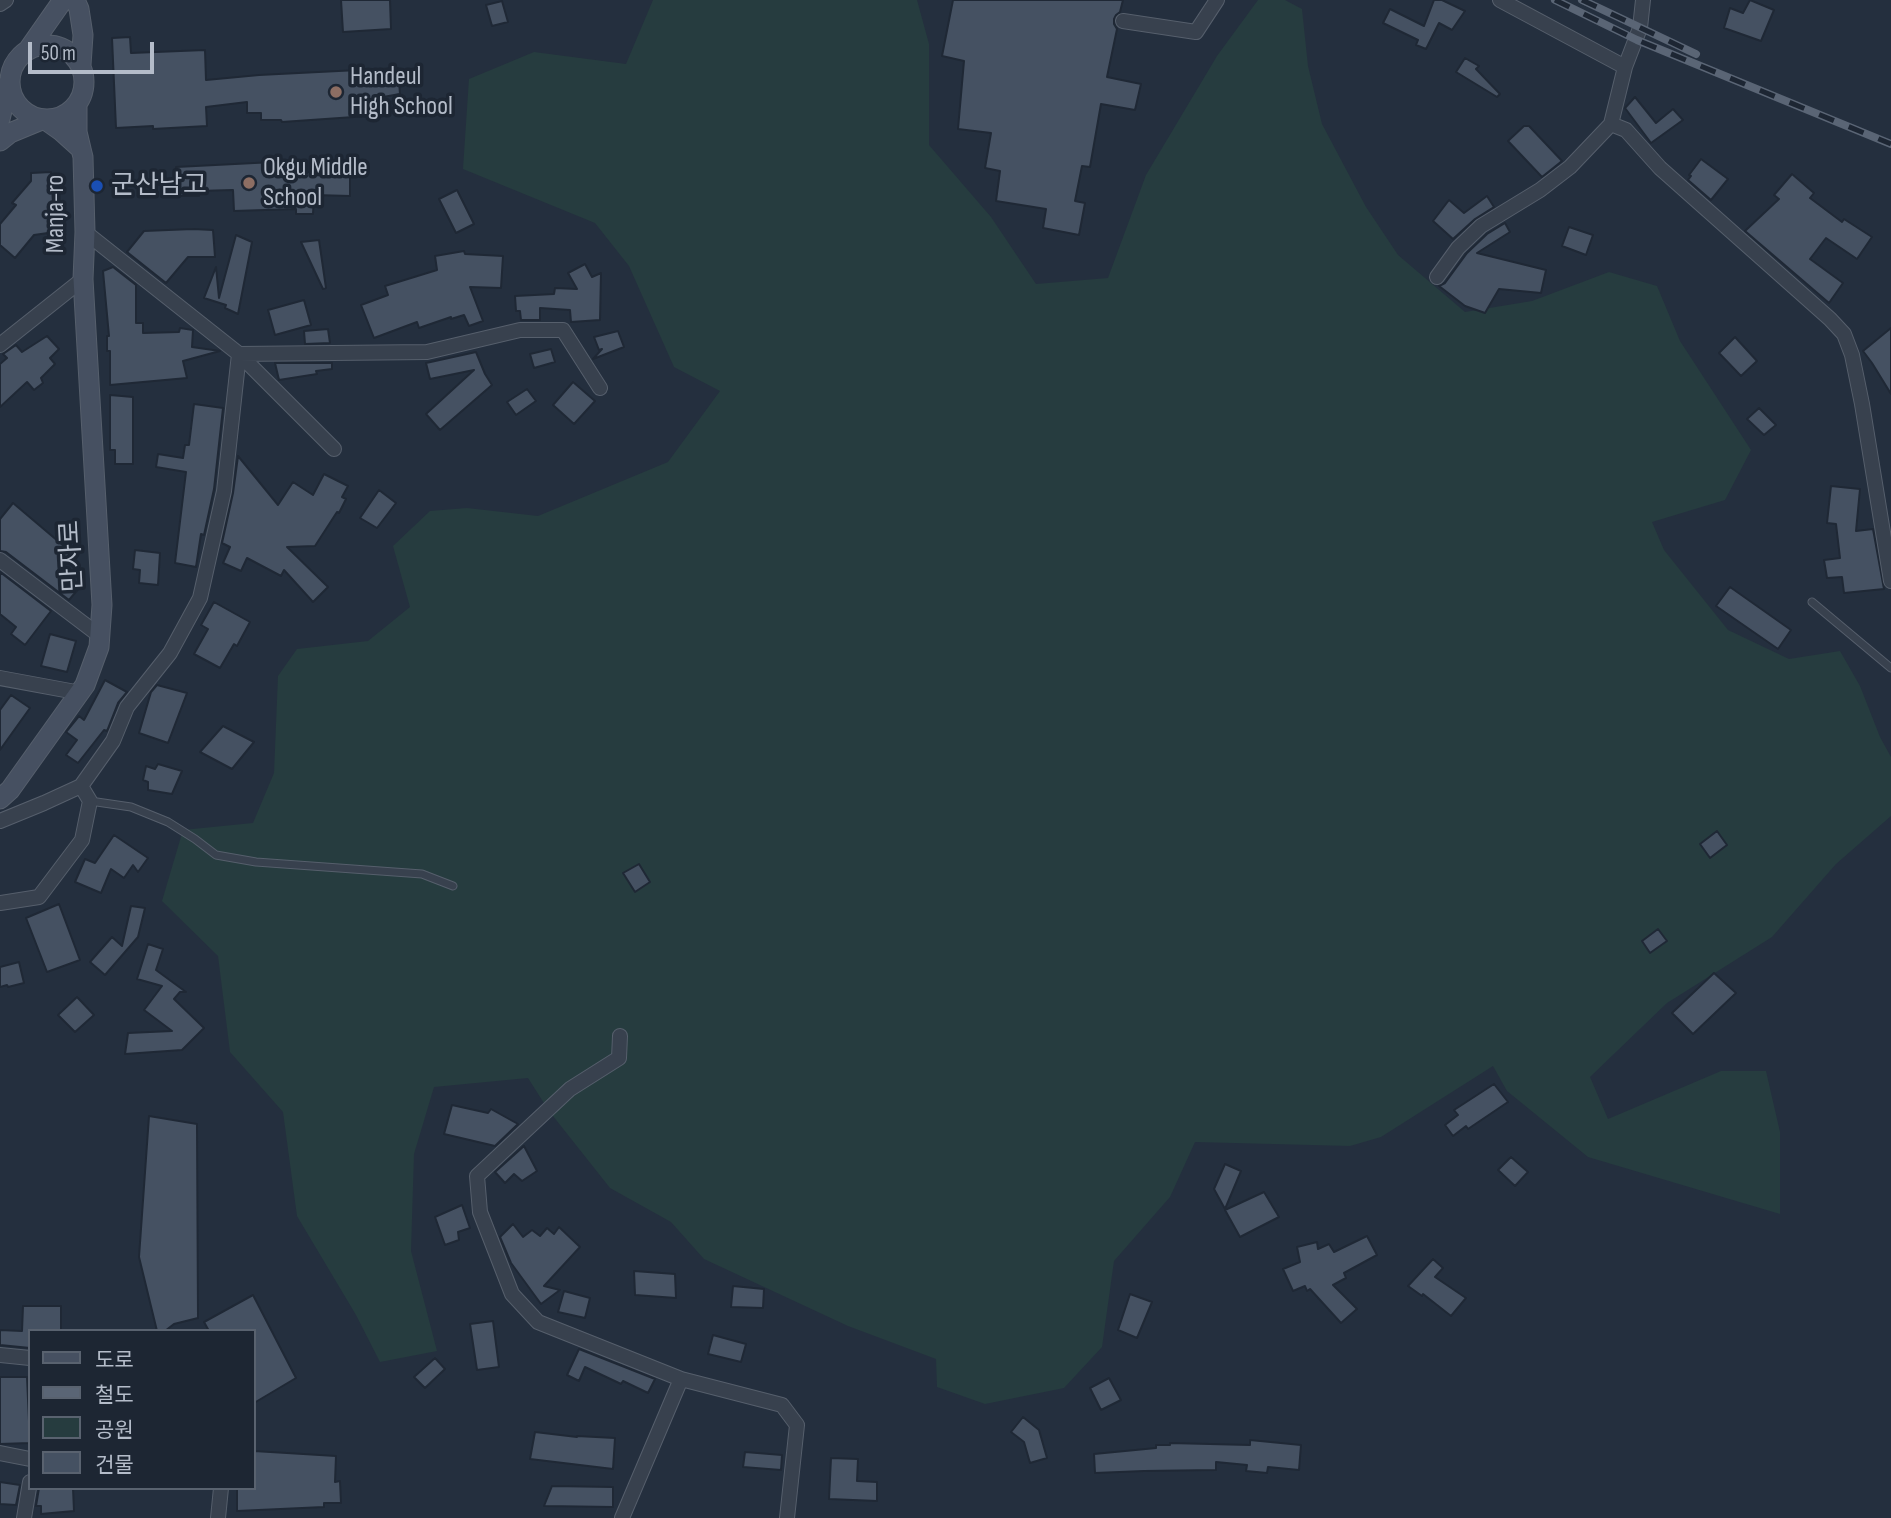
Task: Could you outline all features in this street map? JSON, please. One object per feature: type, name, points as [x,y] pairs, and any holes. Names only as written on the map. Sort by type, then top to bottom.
[{"type":"street","points":[[0,4],[6,0]]},
{"type":"street","points":[[0,118],[12,69],[63,0]]},
{"type":"street","points":[[75,0],[83,35],[81,65]]},
{"type":"street","points":[[1123,21],[1196,32],[1217,0]]},
{"type":"street","points":[[1500,0],[1625,66]]},
{"type":"street","points":[[1437,277],[1458,248],[1481,226],[1540,190],[1570,166],[1611,124],[1625,66],[1640,28],[1643,0]]},
{"type":"street","points":[[10,81],[17,105],[37,118],[50,120],[62,116],[73,110],[77,104],[85,89],[85,76],[73,55],[63,48],[51,45],[28,50]]},
{"type":"street","name":"Manja-ro","points":[[77,104],[77,132],[83,157],[83,279]]},
{"type":"street","points":[[0,141],[10,133],[44,119]]},
{"type":"street","points":[[44,119],[81,149]]},
{"type":"street","points":[[1611,124],[1626,130],[1660,168],[1844,334],[1852,355],[1862,404],[1891,581]]},
{"type":"street","points":[[85,232],[239,354],[334,449]]},
{"type":"street","points":[[0,345],[83,279]]},
{"type":"street","name":"만자로","points":[[0,799],[17,781],[81,692],[99,647],[102,605],[83,279]]},
{"type":"street","points":[[239,354],[427,352],[520,330],[563,330],[600,388]]},
{"type":"street","points":[[0,821],[81,786],[113,741],[127,707],[170,653],[201,598],[224,491],[239,354]]},
{"type":"street","points":[[0,560],[100,636]]},
{"type":"street","points":[[0,678],[81,692]]},
{"type":"street","points":[[0,903],[39,897],[82,840],[90,801],[81,786]]},
{"type":"street","points":[[620,1037],[619,1058],[570,1090],[477,1176],[481,1212],[512,1294],[538,1322],[681,1379],[782,1405],[797,1424],[787,1518]]},
{"type":"street","points":[[0,1355],[28,1358]]},
{"type":"street","points":[[622,1518],[681,1379]]},
{"type":"street","points":[[0,1453],[28,1459]]},
{"type":"street","points":[[24,1518],[29,1490]]},
{"type":"street","points":[[218,1518],[220,1490]]},
{"type":"lane","points":[[1812,602],[1891,668]]},
{"type":"lane","points":[[90,801],[131,807],[168,822],[216,855],[256,862],[422,874],[453,886]]},
{"type":"green space","points":[[653,0],[917,0],[929,44],[929,145],[991,217],[1036,284],[1108,278],[1146,175],[1217,56],[1258,0],[1285,0],[1302,9],[1308,66],[1322,124],[1366,207],[1398,255],[1465,312],[1532,301],[1609,272],[1657,286],[1680,341],[1751,450],[1725,500],[1652,522],[1664,550],[1728,630],[1789,659],[1840,651],[1860,686],[1891,757],[1891,816],[1836,864],[1772,937],[1667,1003],[1590,1077],[1608,1119],[1721,1071],[1766,1071],[1780,1132],[1780,1214],[1588,1157],[1507,1091],[1493,1066],[1381,1137],[1350,1146],[1195,1142],[1170,1197],[1114,1261],[1102,1347],[1064,1388],[985,1404],[937,1387],[936,1359],[848,1326],[704,1259],[671,1222],[610,1188],[549,1111],[528,1078],[434,1087],[414,1154],[411,1251],[437,1351],[380,1362],[356,1315],[297,1216],[283,1112],[230,1052],[218,956],[162,901],[183,830],[253,823],[274,773],[278,676],[297,649],[368,641],[410,607],[393,546],[430,511],[467,508],[538,516],[668,462],[720,391],[674,367],[629,266],[595,223],[463,169],[469,79],[534,52],[626,64]]},
{"type":"building","points":[[341,0],[390,0],[391,29],[343,32]]},
{"type":"building","points":[[953,0],[1123,0],[1120,12],[1114,19],[1117,29],[1107,77],[1141,84],[1135,110],[1101,104],[1090,167],[1082,166],[1075,201],[1085,203],[1079,235],[1043,228],[1046,209],[996,201],[1000,171],[985,168],[991,133],[958,129],[964,61],[942,56]]},
{"type":"building","points":[[1434,0],[1442,0],[1465,11],[1452,30],[1439,23],[1426,49],[1416,45],[1418,40],[1383,23],[1390,9],[1424,26]]},
{"type":"building","points":[[1750,0],[1774,10],[1761,41],[1724,28],[1730,8],[1743,13]]},
{"type":"building","points":[[502,1],[508,22],[492,26],[486,5]]},
{"type":"building","points":[[130,37],[131,53],[205,50],[206,80],[398,68],[400,94],[383,97],[383,115],[282,122],[261,120],[261,113],[247,113],[247,102],[206,107],[207,126],[116,128],[112,38]]},
{"type":"building","points":[[1465,58],[1479,66],[1476,69],[1500,94],[1497,97],[1456,72]]},
{"type":"building","points":[[1635,97],[1656,123],[1673,109],[1683,120],[1651,143],[1625,108]]},
{"type":"building","points":[[1524,126],[1529,126],[1562,161],[1542,177],[1508,141]]},
{"type":"building","points":[[1701,159],[1728,179],[1711,200],[1688,180]]},
{"type":"building","points":[[274,162],[275,172],[350,172],[350,196],[314,195],[313,214],[296,214],[296,209],[234,211],[233,190],[198,191],[199,196],[177,196],[176,167]]},
{"type":"building","points":[[51,172],[55,232],[34,235],[15,258],[0,245],[0,224],[16,205],[12,203],[31,181],[31,173]]},
{"type":"building","points":[[1792,174],[1814,193],[1810,198],[1842,222],[1844,219],[1872,237],[1857,259],[1826,238],[1810,259],[1843,283],[1829,303],[1745,231],[1779,199],[1774,195]]},
{"type":"building","points":[[457,190],[474,224],[456,233],[439,199]]},
{"type":"building","points":[[1487,196],[1494,207],[1475,219],[1453,239],[1433,221],[1449,200],[1464,213]]},
{"type":"building","points":[[1505,223],[1510,232],[1477,253],[1546,270],[1541,293],[1499,289],[1485,313],[1465,306],[1439,286],[1445,283],[1467,253],[1487,234]]},
{"type":"building","points":[[1569,227],[1593,235],[1586,255],[1562,246]]},
{"type":"building","points":[[213,230],[215,257],[188,257],[166,283],[127,252],[144,231]]},
{"type":"building","points":[[236,235],[252,242],[238,314],[225,308],[226,305],[204,298],[216,267],[219,298]]},
{"type":"building","points":[[319,240],[326,288],[323,289],[301,242]]},
{"type":"building","points":[[464,251],[465,254],[503,256],[501,288],[470,287],[483,321],[469,326],[464,315],[419,328],[417,322],[374,338],[361,305],[388,295],[385,286],[437,270],[435,256]]},
{"type":"building","points":[[585,264],[592,277],[601,273],[600,320],[571,322],[570,310],[540,308],[540,320],[521,320],[520,311],[516,311],[515,296],[554,294],[555,288],[577,289],[568,273]]},
{"type":"building","points":[[113,267],[136,285],[136,323],[143,323],[143,333],[179,332],[180,328],[193,330],[192,347],[220,351],[183,361],[187,378],[110,385],[103,271]]},
{"type":"building","points":[[304,300],[311,325],[275,335],[268,310]]},
{"type":"building","points":[[1891,328],[1891,394],[1863,351]]},
{"type":"building","points":[[328,329],[330,343],[305,344],[304,331]]},
{"type":"building","points":[[618,331],[624,347],[593,359],[602,349],[599,350],[594,337]]},
{"type":"building","points":[[47,336],[59,349],[50,358],[55,364],[41,378],[43,383],[34,390],[27,382],[0,407],[0,364],[7,358],[3,354],[16,345],[22,352]]},
{"type":"building","points":[[1735,337],[1757,361],[1741,376],[1719,353]]},
{"type":"building","points":[[551,349],[555,362],[534,368],[530,354]]},
{"type":"building","points":[[476,352],[492,385],[440,430],[426,414],[474,370],[430,379],[426,363]]},
{"type":"building","points":[[275,363],[332,363],[332,369],[279,380]]},
{"type":"building","points":[[573,382],[595,401],[574,424],[553,405]]},
{"type":"building","points":[[527,389],[536,401],[516,415],[507,402]]},
{"type":"building","points":[[110,395],[133,397],[133,464],[115,464],[115,450],[110,450]]},
{"type":"building","points":[[194,404],[223,408],[214,489],[204,535],[201,534],[196,567],[175,563],[186,472],[156,467],[158,454],[183,458],[185,445],[189,445]]},
{"type":"building","points":[[1759,408],[1776,425],[1764,435],[1747,419]]},
{"type":"building","points":[[238,456],[278,505],[293,482],[313,495],[324,474],[348,486],[342,497],[346,499],[339,513],[337,512],[315,546],[287,547],[328,587],[313,602],[284,570],[281,576],[247,558],[241,571],[223,563],[230,547],[222,543]]},
{"type":"building","points":[[1831,486],[1860,489],[1856,531],[1873,529],[1884,589],[1844,593],[1842,577],[1827,578],[1824,560],[1840,558],[1836,524],[1827,523]]},
{"type":"building","points":[[379,490],[396,503],[377,528],[360,518]]},
{"type":"building","points":[[13,503],[72,553],[58,570],[80,587],[69,600],[6,552],[0,551],[0,519]]},
{"type":"building","points":[[135,550],[160,553],[158,585],[139,583],[140,570],[133,569]]},
{"type":"building","points":[[0,572],[51,611],[25,645],[11,634],[16,627],[0,614]]},
{"type":"building","points":[[1730,587],[1791,630],[1778,649],[1716,606]]},
{"type":"building","points":[[214,602],[250,622],[237,646],[234,644],[220,668],[194,654],[208,629],[201,625]]},
{"type":"building","points":[[50,634],[76,641],[67,672],[41,666]]},
{"type":"building","points":[[105,680],[127,692],[118,703],[107,731],[104,730],[78,763],[66,755],[77,740],[66,732],[79,716],[84,720]]},
{"type":"building","points":[[157,685],[187,693],[168,743],[139,733],[151,692]]},
{"type":"building","points":[[11,695],[30,708],[0,750],[0,710]]},
{"type":"building","points":[[223,726],[254,742],[232,769],[200,752]]},
{"type":"building","points":[[158,764],[182,771],[172,794],[148,790],[148,782],[143,780],[146,766],[155,769]]},
{"type":"building","points":[[1717,831],[1727,845],[1710,858],[1700,844]]},
{"type":"building","points":[[114,835],[148,858],[138,872],[133,865],[124,878],[111,869],[101,893],[75,882],[85,859],[95,863]]},
{"type":"building","points":[[639,864],[650,882],[635,892],[623,873]]},
{"type":"building","points":[[59,904],[80,960],[47,972],[26,918]]},
{"type":"building","points":[[131,906],[145,908],[138,937],[105,975],[90,962],[112,937],[122,946]]},
{"type":"building","points":[[1658,929],[1667,941],[1650,953],[1642,941]]},
{"type":"building","points":[[148,944],[163,949],[156,970],[186,992],[180,992],[174,999],[204,1028],[182,1050],[125,1054],[128,1033],[172,1031],[144,1010],[162,986],[137,979]]},
{"type":"building","points":[[19,962],[24,983],[0,987],[0,967]]},
{"type":"building","points":[[1714,973],[1736,993],[1693,1034],[1672,1013]]},
{"type":"building","points":[[77,997],[94,1015],[75,1032],[58,1015]]},
{"type":"building","points":[[1494,1084],[1508,1102],[1453,1136],[1445,1125],[1458,1115],[1454,1110]]},
{"type":"building","points":[[452,1105],[488,1113],[491,1109],[518,1124],[495,1146],[444,1134]]},
{"type":"building","points":[[149,1116],[197,1124],[198,1318],[174,1324],[168,1329],[157,1329],[139,1257]]},
{"type":"building","points":[[524,1146],[537,1171],[522,1181],[514,1174],[505,1183],[495,1172]]},
{"type":"building","points":[[1511,1157],[1528,1172],[1515,1186],[1498,1170]]},
{"type":"building","points":[[1225,1164],[1241,1171],[1225,1209],[1214,1189]]},
{"type":"building","points":[[1264,1192],[1279,1217],[1240,1237],[1225,1210]]},
{"type":"building","points":[[462,1205],[470,1228],[458,1232],[459,1240],[445,1245],[435,1217]]},
{"type":"building","points":[[513,1224],[523,1237],[532,1230],[540,1236],[547,1228],[554,1234],[559,1227],[580,1247],[544,1286],[560,1290],[541,1304],[511,1263],[500,1237]]},
{"type":"building","points":[[1367,1236],[1377,1255],[1344,1273],[1346,1278],[1333,1285],[1357,1309],[1341,1323],[1310,1289],[1307,1291],[1305,1286],[1293,1291],[1283,1269],[1300,1262],[1297,1247],[1317,1242],[1318,1249],[1329,1244],[1334,1252]]},
{"type":"building","points":[[1433,1259],[1443,1268],[1435,1277],[1466,1298],[1451,1316],[1408,1286]]},
{"type":"building","points":[[634,1271],[675,1274],[676,1298],[635,1295]]},
{"type":"building","points":[[733,1286],[764,1289],[763,1308],[731,1307]]},
{"type":"building","points":[[564,1291],[590,1298],[585,1318],[558,1312]]},
{"type":"building","points":[[1130,1294],[1152,1302],[1137,1338],[1118,1330]]},
{"type":"building","points":[[253,1295],[296,1378],[256,1402],[256,1329],[208,1329],[204,1322]]},
{"type":"building","points":[[23,1306],[61,1306],[61,1329],[28,1329],[28,1348],[0,1345],[0,1330],[22,1331]]},
{"type":"building","points":[[493,1321],[499,1367],[477,1370],[470,1324]]},
{"type":"building","points":[[713,1335],[746,1344],[741,1362],[708,1354]]},
{"type":"building","points":[[579,1349],[655,1379],[648,1393],[585,1367],[579,1381],[567,1375]]},
{"type":"building","points":[[435,1358],[445,1369],[425,1388],[414,1377]]},
{"type":"building","points":[[0,1377],[27,1377],[28,1443],[0,1444]]},
{"type":"building","points":[[1109,1378],[1121,1400],[1101,1410],[1090,1388]]},
{"type":"building","points":[[1023,1417],[1039,1430],[1047,1458],[1030,1463],[1024,1442],[1011,1432]]},
{"type":"building","points":[[535,1432],[615,1438],[613,1469],[530,1459]]},
{"type":"building","points":[[1250,1440],[1301,1445],[1299,1470],[1268,1467],[1267,1473],[1246,1471],[1247,1465],[1216,1462],[1216,1470],[1095,1473],[1094,1454],[1156,1448],[1156,1445],[1170,1443],[1250,1445]]},
{"type":"building","points":[[256,1451],[336,1456],[335,1482],[340,1481],[341,1503],[324,1503],[324,1507],[237,1511],[237,1490],[256,1490]]},
{"type":"building","points":[[745,1452],[782,1455],[781,1470],[743,1467]]},
{"type":"building","points":[[831,1458],[858,1459],[857,1481],[877,1482],[877,1501],[829,1499]]},
{"type":"building","points":[[0,1482],[20,1485],[16,1505],[0,1504]]},
{"type":"building","points":[[552,1486],[613,1487],[613,1507],[544,1506]]},
{"type":"building","points":[[39,1490],[73,1490],[74,1511],[41,1514],[41,1506],[36,1506]]},
{"type":"railway","points":[[1555,0],[1637,40],[1891,144]]},
{"type":"railway","points":[[1582,0],[1696,54]]},
{"type":"place","name":"Handeul High School","points":[[336,92]]},
{"type":"place","name":"Okgu Middle School","points":[[249,183]]},
{"type":"place","name":"군산남고","points":[[97,186]]}]
